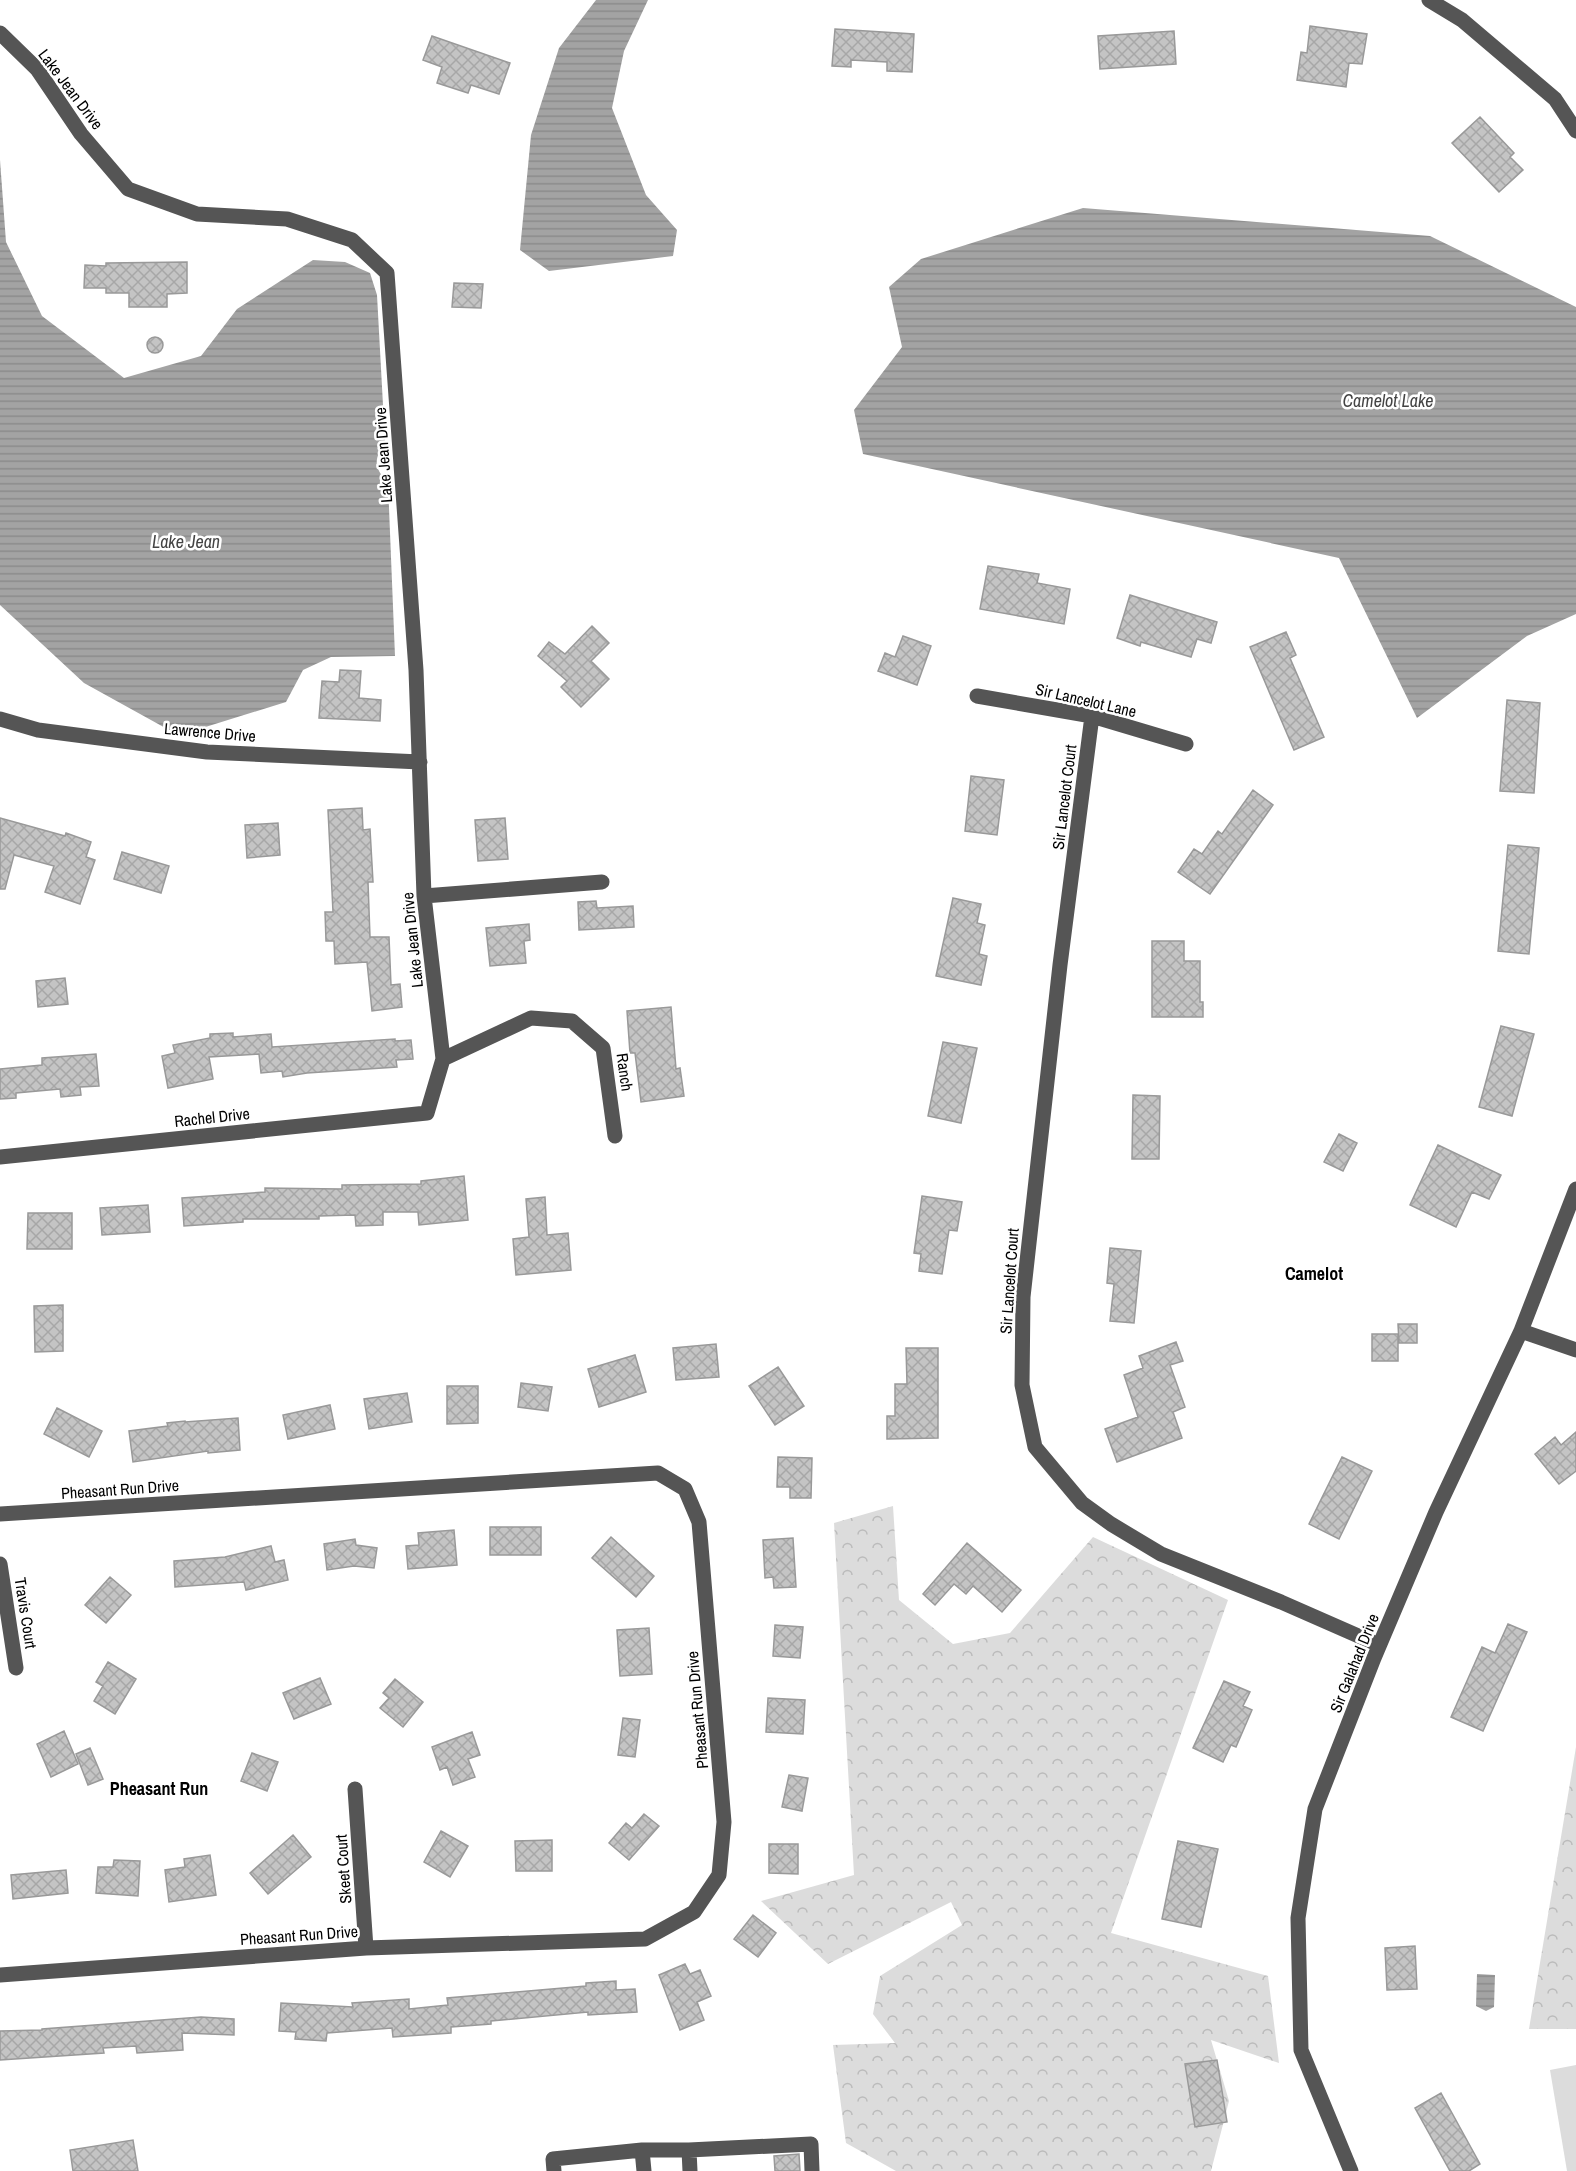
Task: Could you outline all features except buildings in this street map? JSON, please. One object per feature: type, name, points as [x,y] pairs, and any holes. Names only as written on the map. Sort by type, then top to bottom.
[{"type":"street","points":[[1429,0],[1462,20],[1556,99],[1576,131]]},
{"type":"street","name":"Lake Jean Drive","points":[[0,33],[37,69],[81,134],[128,189],[197,214],[287,219],[352,240],[387,273],[416,670],[424,896],[443,1059],[427,1113]]},
{"type":"street","name":"Sir Lancelot Lane","points":[[977,696],[1092,716],[1186,744]]},
{"type":"street","name":"Sir Lancelot Court","points":[[1092,716],[1060,965],[1023,1297],[1022,1385],[1035,1448],[1082,1503],[1111,1524],[1161,1554],[1281,1602],[1379,1645]]},
{"type":"street","name":"Lawrence Drive","points":[[0,719],[38,730],[207,752],[420,762]]},
{"type":"street","points":[[424,896],[602,882]]},
{"type":"street","name":"Ranch","points":[[443,1059],[531,1018],[572,1021],[603,1048],[615,1136]]},
{"type":"street","name":"Rachel Drive","points":[[0,1157],[427,1113]]},
{"type":"street","name":"Sir Galahad Drive","points":[[1351,2171],[1301,2050],[1298,1918],[1315,1809],[1379,1645],[1436,1512],[1521,1331],[1576,1188]]},
{"type":"street","points":[[1521,1331],[1576,1350]]},
{"type":"street","name":"Pheasant Run Drive","points":[[0,1514],[657,1473],[685,1489],[699,1522],[724,1822],[719,1875],[694,1912],[645,1939],[366,1948],[0,1975]]},
{"type":"street","name":"Travis Court","points":[[0,1564],[16,1668]]},
{"type":"street","name":"Skeet Court","points":[[355,1789],[366,1948]]},
{"type":"street","points":[[554,2171],[554,2159],[642,2151],[811,2144],[812,2171]]},
{"type":"street","points":[[689,2150],[690,2171]]},
{"type":"street","points":[[642,2151],[644,2171]]},
{"type":"green space","points":[[893,1506],[899,1600],[953,1644],[1010,1633],[1093,1537],[1228,1600],[1111,1933],[1268,1976],[1279,2063],[1211,2040],[1229,2101],[1211,2171],[896,2171],[846,2143],[833,2045],[895,2043],[873,2014],[880,1976],[962,1925],[951,1902],[828,1964],[761,1901],[854,1875],[834,1523]]},
{"type":"green space","points":[[1576,1747],[1576,2029],[1529,2029]]},
{"type":"green space","points":[[1576,2065],[1576,2171],[1567,2171],[1550,2070]]},
{"type":"water","points":[[596,0],[648,0],[624,51],[612,108],[646,195],[677,230],[673,256],[549,271],[520,250],[531,135],[559,48]]},
{"type":"water","name":"Lake Jean","points":[[0,160],[6,242],[42,316],[124,378],[201,356],[237,309],[313,260],[345,262],[370,273],[377,295],[385,442],[377,463],[388,483],[395,656],[331,657],[303,670],[286,702],[199,729],[169,730],[84,683],[0,605]]},
{"type":"water","name":"Camelot Lake","points":[[1083,208],[1430,236],[1576,307],[1576,614],[1527,636],[1417,718],[1339,558],[863,454],[854,410],[902,347],[889,287],[921,259]]},
{"type":"water","points":[[1477,1974],[1495,1975],[1494,2007],[1486,2011],[1476,2006]]},
{"type":"district","name":"Camelot","points":[[1314,1273]]},
{"type":"district","name":"Pheasant Run","points":[[159,1788]]}]
